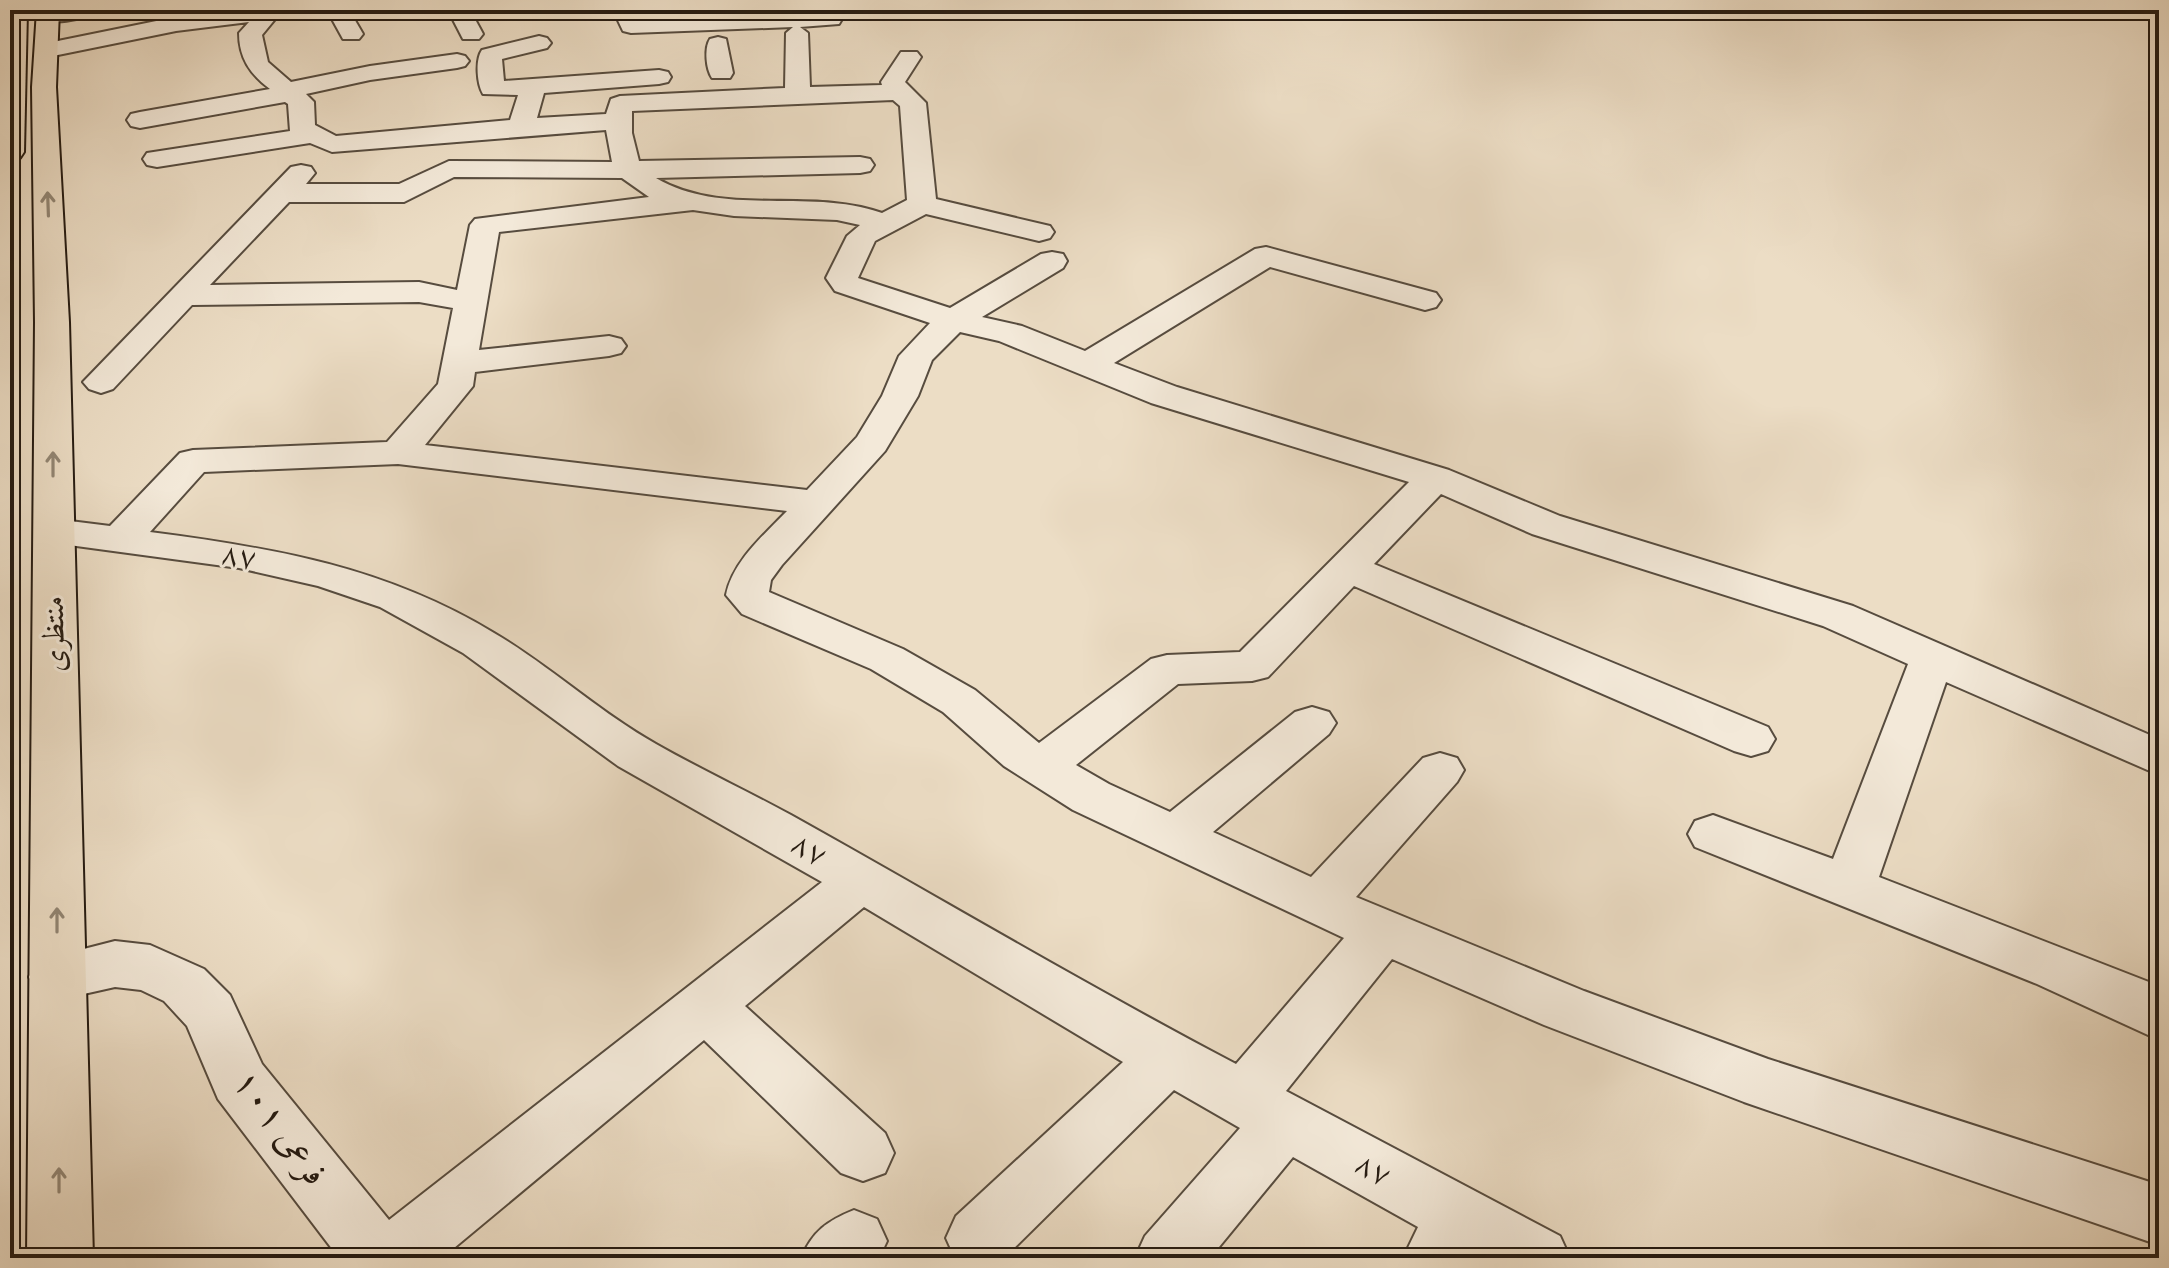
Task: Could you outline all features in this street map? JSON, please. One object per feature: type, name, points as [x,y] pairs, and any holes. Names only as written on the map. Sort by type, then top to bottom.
[{"type":"main road","name":"منتظری","points":[[27,32],[28,104],[52,322],[60,1258]]},
{"type":"main road","name":"منتظری","points":[[10,152],[28,104]]},
{"type":"street","points":[[338,10],[351,34]]},
{"type":"street","points":[[459,10],[471,34]]},
{"type":"street","points":[[624,10],[631,26],[831,19]]},
{"type":"street","points":[[27,32],[141,31],[286,14]]},
{"type":"street","points":[[286,14],[250,33],[249,49],[255,65],[301,102],[302,129],[322,139]]},
{"type":"street","points":[[797,33],[798,95]]},
{"type":"street","points":[[539,43],[490,55],[492,89],[797,67]]},
{"type":"street","points":[[718,44],[721,73]]},
{"type":"street","points":[[909,57],[893,82],[899,92],[913,103],[922,204]]},
{"type":"street","points":[[140,120],[290,92],[370,73],[457,61]]},
{"type":"street","points":[[521,127],[533,86]]},
{"type":"street","points":[[693,201],[666,193],[637,179],[625,161],[619,121],[620,104],[899,92]]},
{"type":"street","points":[[157,159],[322,139],[619,121]]},
{"type":"street","points":[[101,382],[280,193],[322,139]]},
{"type":"street","points":[[280,193],[404,193],[449,169],[631,170],[860,165]]},
{"type":"street","points":[[398,453],[455,386],[485,225],[693,201],[837,211],[884,224]]},
{"type":"street","points":[[1039,232],[922,204],[862,236],[844,268],[842,278],[846,284],[953,320],[1010,333],[1164,395],[1435,478],[1546,525],[1838,616],[2159,758]]},
{"type":"street","points":[[1088,364],[1266,256],[1425,300]]},
{"type":"street","points":[[1052,261],[953,320],[916,356],[900,396],[872,443],[767,556],[750,579],[747,595],[757,604],[887,659],[959,701],[1021,754],[1091,797],[1382,932],[1564,1008],[1765,1084],[2159,1215]]},
{"type":"street","points":[[183,295],[419,292],[470,302]]},
{"type":"street","points":[[459,363],[609,346]]},
{"type":"street","points":[[120,540],[193,461],[398,453],[816,503]]},
{"type":"street","points":[[1041,766],[1167,670],[1252,666],[1435,478]]},
{"type":"street","name":"۸۷","points":[[54,531],[239,556],[329,575],[395,598],[479,643],[635,754],[1263,1110],[1448,1238],[1537,1258]]},
{"type":"street","points":[[1349,569],[1751,739]]},
{"type":"street","points":[[1849,887],[1933,656]]},
{"type":"street","points":[[1175,836],[1312,723]]},
{"type":"street","points":[[1318,904],[1440,770]]},
{"type":"street","points":[[1713,834],[2057,968],[2134,1001],[2159,1016]]},
{"type":"street","points":[[392,1258],[861,880]]},
{"type":"street","points":[[1168,1258],[1382,932]]},
{"type":"street","name":"فرعی ۱۰۱","points":[[57,977],[115,964],[150,968],[184,985],[210,1012],[239,1081],[379,1258]]},
{"type":"street","points":[[706,1005],[863,1153]]},
{"type":"street","points":[[979,1238],[1168,1058]]}]
